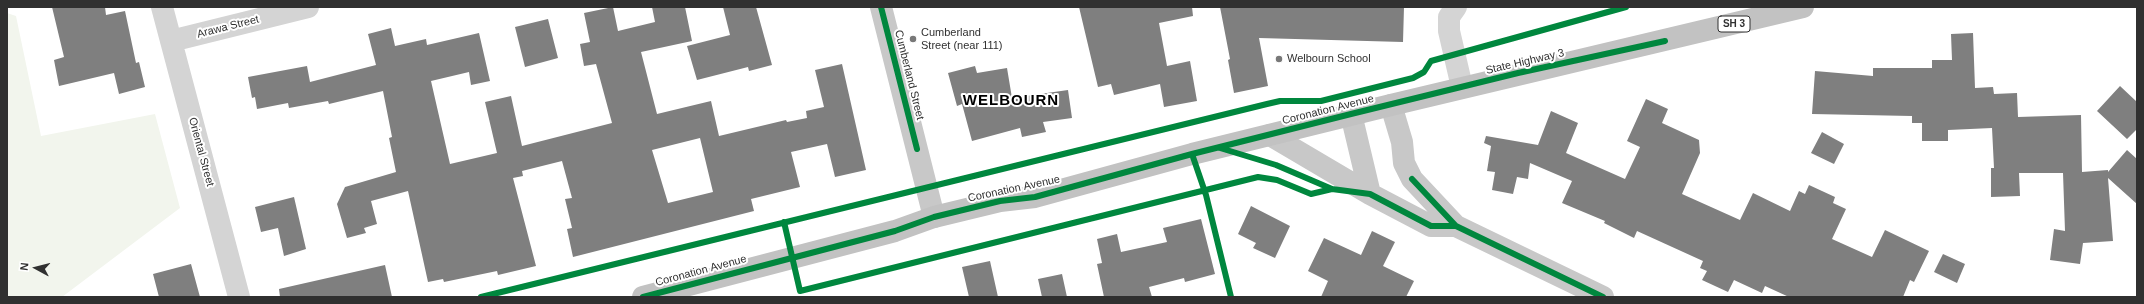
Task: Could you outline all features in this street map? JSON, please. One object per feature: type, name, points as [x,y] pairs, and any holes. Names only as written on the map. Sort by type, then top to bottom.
[{"type":"highway","name":"State Highway 3","points":[[1391,105],[1803,7]]},
{"type":"highway","name":"Coronation Avenue","points":[[643,297],[895,232],[934,217],[1000,201],[1035,197],[1192,154],[1391,105]]},
{"type":"main road","name":"Cumberland Street","points":[[881,7],[934,217]]},
{"type":"main road","name":"Coronation Avenue","points":[[1391,105],[1402,142],[1404,163],[1412,179],[1456,226],[1603,297]]},
{"type":"main road","name":"Coronation Avenue","points":[[1351,114],[1370,194]]},
{"type":"main road","name":"Coronation Avenue","points":[[1270,135],[1370,194],[1431,226],[1456,226]]},
{"type":"street","name":"Oriental Street","points":[[162,7],[239,297]]},
{"type":"street","name":"Arawa Street","points":[[171,41],[308,7]]},
{"type":"street","points":[[1456,7],[1449,17],[1449,31],[1462,87]]},
{"type":"shaded area","points":[[7,13],[16,16],[41,136],[155,114],[180,208],[62,297],[7,297]]},
{"type":"building","points":[[52,7],[105,7],[106,15],[125,11],[136,63],[139,62],[145,87],[119,94],[114,73],[59,86],[54,60],[64,57]]},
{"type":"building","points":[[613,7],[618,31],[655,22],[652,7],[685,7],[692,41],[641,52],[657,114],[711,101],[719,136],[786,120],[787,122],[807,118],[806,111],[824,107],[815,70],[842,64],[866,170],[835,177],[827,144],[791,152],[800,187],[751,199],[754,211],[573,257],[567,229],[572,228],[565,199],[572,198],[562,161],[522,171],[523,176],[513,178],[536,266],[498,275],[497,271],[444,282],[443,279],[428,282],[408,191],[371,201],[377,224],[364,228],[366,233],[347,238],[337,204],[345,187],[396,172],[389,138],[392,137],[383,91],[329,104],[328,101],[289,108],[288,103],[257,109],[255,97],[252,98],[248,77],[307,66],[310,82],[376,65],[368,34],[391,28],[395,46],[426,39],[427,45],[479,33],[490,81],[471,85],[469,72],[431,81],[450,164],[497,153],[485,102],[511,96],[522,146],[612,123],[596,64],[584,66],[580,44],[590,42],[584,13]],"holes":[[[700,138],[713,192],[668,203],[652,150]]]},
{"type":"building","points":[[723,7],[756,7],[772,65],[749,71],[748,67],[697,80],[687,46],[730,35]]},
{"type":"building","points":[[1079,7],[1192,7],[1193,16],[1159,23],[1167,66],[1190,61],[1197,101],[1164,107],[1160,84],[1114,95],[1111,84],[1098,87]]},
{"type":"building","points":[[1220,7],[1404,7],[1403,42],[1259,38],[1268,86],[1234,93],[1228,60],[1230,59]]},
{"type":"building","points":[[548,19],[558,58],[525,67],[515,27]]},
{"type":"building","points":[[1973,33],[1975,88],[1993,87],[1994,94],[2017,93],[2018,117],[2081,115],[2082,172],[2108,170],[2108,172],[2127,150],[2137,159],[2137,204],[2108,178],[2113,241],[2083,243],[2080,264],[2050,260],[2054,229],[2065,231],[2063,173],[2019,173],[2020,196],[1991,197],[1991,168],[1994,168],[1992,128],[1948,130],[1948,141],[1922,141],[1922,123],[1912,123],[1912,116],[1812,114],[1815,71],[1873,76],[1873,68],[1932,68],[1932,60],[1952,60],[1951,34]]},
{"type":"building","points":[[975,66],[977,73],[1007,68],[1012,98],[1068,90],[1072,118],[1043,122],[1046,132],[1022,137],[1020,128],[972,141],[962,104],[957,106],[948,73]]},
{"type":"building","points":[[2120,86],[2137,102],[2137,129],[2127,139],[2097,111]]},
{"type":"building","points":[[1646,99],[1668,109],[1662,123],[1699,140],[1700,153],[1682,194],[1740,220],[1753,193],[1790,211],[1799,191],[1805,194],[1809,185],[1835,197],[1833,203],[1846,209],[1832,239],[1872,257],[1885,230],[1929,251],[1914,282],[1910,280],[1903,297],[1789,297],[1765,286],[1762,293],[1734,280],[1728,292],[1702,280],[1707,271],[1700,268],[1703,261],[1637,231],[1634,238],[1604,223],[1605,221],[1562,203],[1572,181],[1530,163],[1528,179],[1517,177],[1513,194],[1492,190],[1495,172],[1487,171],[1491,146],[1484,143],[1486,136],[1538,145],[1551,111],[1578,123],[1566,153],[1625,179],[1640,147],[1627,141]]},
{"type":"building","points":[[1822,132],[1844,144],[1834,164],[1811,153]]},
{"type":"building","points":[[294,197],[306,249],[284,256],[278,228],[261,232],[255,207]]},
{"type":"building","points":[[1251,206],[1290,226],[1275,258],[1253,248],[1256,243],[1238,234]]},
{"type":"building","points":[[1201,219],[1215,274],[1185,282],[1184,278],[1149,287],[1152,297],[1104,297],[1097,264],[1102,263],[1097,239],[1117,234],[1121,252],[1167,242],[1163,228]]},
{"type":"building","points":[[1372,231],[1395,242],[1383,266],[1414,281],[1406,297],[1321,297],[1328,281],[1308,271],[1324,238],[1361,255]]},
{"type":"building","points":[[1943,254],[1965,264],[1957,283],[1934,272]]},
{"type":"building","points":[[990,261],[998,297],[969,297],[962,267]]},
{"type":"building","points":[[191,264],[200,297],[159,297],[153,274]]},
{"type":"building","points":[[385,265],[392,297],[280,297],[279,289]]},
{"type":"building","points":[[1062,274],[1067,297],[1042,297],[1038,279]]},
{"type":"cycle path","points":[[881,7],[917,149]]},
{"type":"cycle path","points":[[481,297],[1267,104],[1280,101],[1321,101],[1413,78],[1424,72],[1431,61],[1626,7]]},
{"type":"cycle path","points":[[643,297],[895,231],[934,217],[1000,201],[1035,197],[1192,154],[1351,114],[1518,73],[1665,41]]},
{"type":"cycle path","points":[[1220,148],[1276,165],[1332,189],[1370,194],[1431,226],[1456,226]]},
{"type":"cycle path","points":[[1192,154],[1206,195],[1231,297]]},
{"type":"cycle path","points":[[784,222],[800,291],[1258,177],[1277,180],[1311,194],[1332,189]]},
{"type":"cycle path","points":[[1412,179],[1456,226],[1603,297]]},
{"type":"place","name":"Cumberland Street (near 111)","points":[[913,39]]},
{"type":"place","name":"Welbourn School","points":[[1279,59]]},
{"type":"district","name":"WELBOURN","points":[[1011,101]]}]
